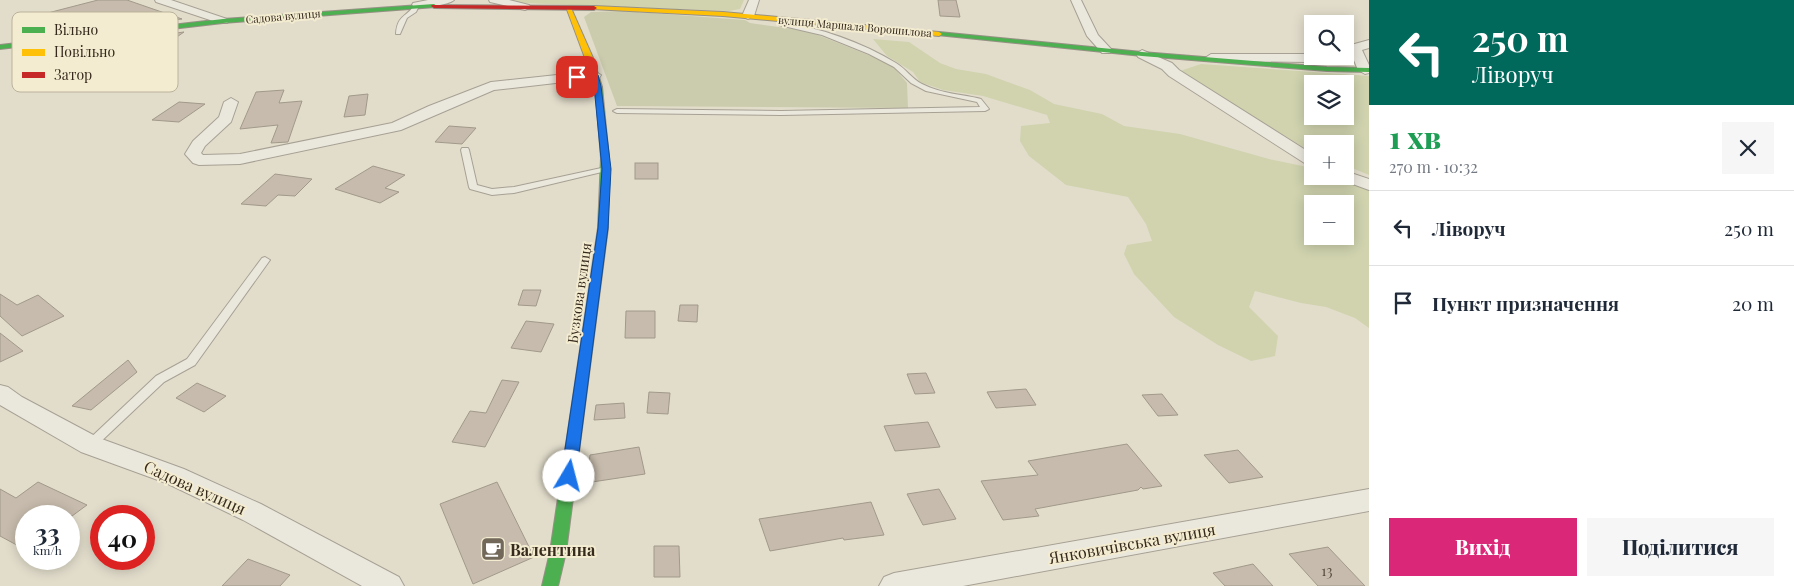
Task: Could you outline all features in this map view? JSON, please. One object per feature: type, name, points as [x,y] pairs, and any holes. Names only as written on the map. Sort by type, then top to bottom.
[{"type":"street","points":[[160,0],[223,20]]},
{"type":"street","points":[[416,6],[449,0]]},
{"type":"street","points":[[494,0],[526,7]]},
{"type":"street","points":[[752,16],[754,0]]},
{"type":"street","points":[[1076,0],[1094,36],[1106,50]]},
{"type":"street","name":"Садова вулиця","points":[[178,25],[223,20],[416,6],[568,8]]},
{"type":"street","name":"вулиця Маршала Ворошилова","points":[[568,8],[631,8],[752,16],[1142,54],[1328,69],[1367,70]]},
{"type":"street","name":"Бузкова вулиця","points":[[550,586],[558,552],[603,228],[606,169],[597,86],[568,8]]},
{"type":"street","points":[[1354,50],[1355,48],[1369,44]]},
{"type":"street","points":[[1142,54],[1167,66],[1174,73],[1304,156]]},
{"type":"street","points":[[1167,66],[1197,58],[1252,56],[1304,59]]},
{"type":"street","points":[[1354,57],[1367,70]]},
{"type":"street","points":[[231,102],[226,119],[198,144],[193,154],[199,160],[240,159],[396,128],[434,109],[491,86],[594,75]]},
{"type":"street","points":[[1354,179],[1369,185]]},
{"type":"street","name":"Садова вулиця","points":[[0,393],[14,403],[90,445],[175,476],[235,504],[389,586]]},
{"type":"street","name":"Янковичівська вулиця","points":[[894,586],[1369,500]]},
{"type":"lane","points":[[398,33],[404,17],[414,11],[416,6]]},
{"type":"lane","points":[[617,111],[781,113],[985,109],[979,100],[934,90],[913,82],[898,67],[878,56],[827,35],[788,24],[752,21],[752,16]]},
{"type":"lane","points":[[465,150],[473,187],[492,192],[514,190],[606,169]]},
{"type":"lane","points":[[90,445],[160,379],[191,362],[265,260]]},
{"type":"green space","points":[[507,0],[744,0],[740,9],[729,11],[522,3]]},
{"type":"green space","points":[[623,11],[745,20],[750,23],[808,31],[891,64],[907,83],[908,108],[617,106],[584,17],[591,12]]},
{"type":"green space","points":[[873,39],[909,42],[940,63],[956,69],[986,74],[1030,90],[1054,104],[1102,114],[1124,126],[1180,134],[1269,159],[1304,166],[1304,185],[1354,185],[1354,182],[1369,189],[1369,328],[1355,318],[1326,307],[1301,303],[1255,291],[1249,307],[1278,336],[1275,356],[1251,361],[1218,345],[1174,317],[1134,274],[1124,254],[1127,245],[1152,241],[1146,224],[1128,197],[1066,185],[1029,156],[1020,141],[1021,126],[1050,123],[1047,115],[983,96],[943,90],[920,82],[913,72],[887,56]]},
{"type":"green space","points":[[1201,64],[1369,76],[1369,175],[1354,169],[1354,135],[1304,135],[1304,148],[1180,71]]},
{"type":"building","points":[[98,0],[127,0],[162,12],[52,12]]},
{"type":"building","points":[[938,0],[956,0],[960,17],[940,16]]},
{"type":"building","points":[[284,90],[279,103],[302,101],[288,142],[271,143],[278,125],[240,129],[256,92]]},
{"type":"building","points":[[368,94],[365,115],[344,117],[349,96]]},
{"type":"building","points":[[179,102],[205,104],[179,122],[152,120]]},
{"type":"building","points":[[449,126],[476,128],[462,144],[435,142]]},
{"type":"building","points":[[635,163],[658,163],[658,179],[635,179]]},
{"type":"building","points":[[373,166],[405,175],[385,188],[399,192],[380,203],[335,189]]},
{"type":"building","points":[[275,174],[312,179],[295,196],[278,195],[266,206],[241,204]]},
{"type":"building","points":[[523,290],[541,290],[536,306],[518,305]]},
{"type":"building","points":[[0,294],[17,305],[38,295],[64,316],[22,336],[0,316]]},
{"type":"building","points":[[680,305],[698,305],[697,322],[678,321]]},
{"type":"building","points":[[626,311],[655,311],[655,338],[625,338]]},
{"type":"building","points":[[526,321],[554,324],[541,352],[511,348]]},
{"type":"building","points":[[0,333],[23,351],[0,362]]},
{"type":"building","points":[[128,360],[137,372],[91,410],[72,406]]},
{"type":"building","points":[[926,373],[935,393],[915,394],[907,374]]},
{"type":"building","points":[[502,380],[519,382],[485,447],[452,442],[470,411],[486,413]]},
{"type":"building","points":[[197,383],[226,396],[204,412],[176,398]]},
{"type":"building","points":[[1026,389],[1036,405],[996,408],[987,392]]},
{"type":"building","points":[[649,392],[670,393],[668,414],[647,413]]},
{"type":"building","points":[[1162,394],[1178,415],[1158,416],[1142,395]]},
{"type":"building","points":[[624,403],[625,418],[594,420],[596,405]]},
{"type":"building","points":[[928,422],[940,447],[895,451],[884,426]]},
{"type":"building","points":[[1127,444],[1162,486],[1143,489],[1141,487],[1138,490],[1035,509],[1039,516],[1003,520],[981,481],[1038,475],[1028,461]]},
{"type":"building","points":[[639,447],[645,474],[592,482],[589,463],[590,455]]},
{"type":"building","points":[[1238,450],[1263,477],[1229,483],[1204,455]]},
{"type":"building","points":[[38,482],[87,505],[80,510],[80,505],[15,505],[15,544],[0,536],[0,489],[16,498]]},
{"type":"building","points":[[497,482],[534,557],[473,584],[440,504]]},
{"type":"building","points":[[939,489],[956,519],[923,525],[907,494]]},
{"type":"building","points":[[871,502],[884,535],[844,540],[843,538],[770,551],[759,519]]},
{"type":"building","points":[[654,546],[679,546],[680,577],[654,577]]},
{"type":"building","points":[[1328,547],[1365,586],[1318,586],[1289,554]]},
{"type":"building","points":[[248,559],[290,575],[280,586],[222,586]]},
{"type":"building","points":[[1253,564],[1273,586],[1225,586],[1213,573]]},
{"type":"traffic: fast","points":[[178,26],[223,21],[434,6]]},
{"type":"traffic: fast","points":[[939,34],[1142,54],[1327,69],[1369,70]]},
{"type":"traffic: fast","points":[[0,47],[12,46]]},
{"type":"traffic: fast","points":[[550,586],[558,552],[603,228],[605,158],[598,87]]},
{"type":"traffic: slow","points":[[568,8],[589,58],[598,87]]},
{"type":"traffic: slow","points":[[594,8],[723,14],[939,34]]},
{"type":"traffic: jam","points":[[434,6],[594,8]]},
{"type":"place","name":"Валентина","points":[[493,549]]},
{"type":"route","points":[[569,476],[603,228],[606,169],[597,86],[594,75],[577,77]]}]
